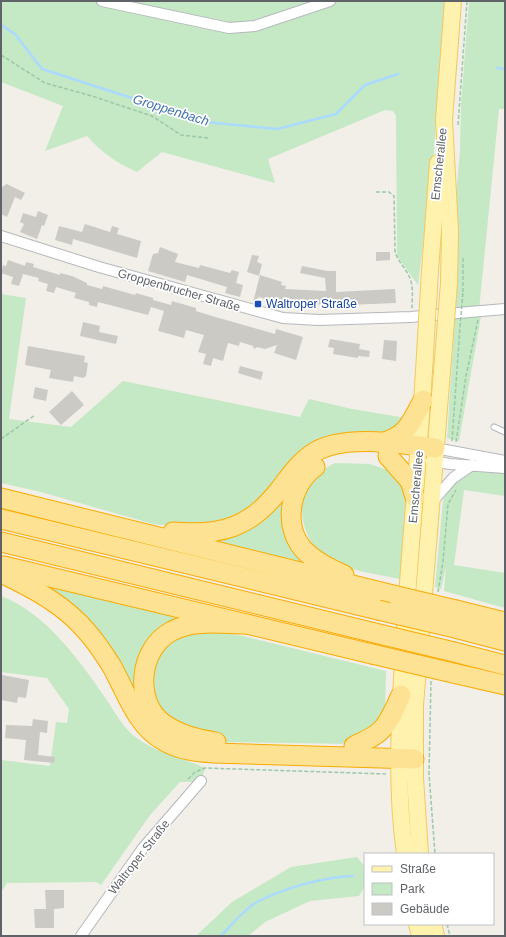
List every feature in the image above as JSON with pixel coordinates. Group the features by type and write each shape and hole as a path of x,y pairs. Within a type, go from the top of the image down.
{"highway":[{"path":"384,597 330,569 306,552 295,533 291,521 291,509 294,495 301,481 311,470 334,457 384,450 409,427 422,400"},
{"path":"122,529 195,534 227,530 237,527 259,512 272,499 292,473 316,452 343,443 384,450 432,451"},
{"path":"384,450 410,481 423,500"},
{"path":"1,498 384,597 456,619 505,641"},
{"path":"1,519 384,597"},
{"path":"1,542 505,665"},
{"path":"1,565 505,685"},
{"path":"1,573 54,602 87,632 111,666 135,711 150,731 163,741 186,750 214,753 407,753"},
{"path":"456,619 505,622"},
{"path":"247,624 200,623 184,626 163,636 149,655 144,670 144,686 152,712 163,724 180,733 197,739 219,742 354,746 407,753"},
{"path":"354,746 374,738 384,730 401,695"}],"main road":[{"name":"Emscherallee","path":"420,853 416,810 407,753 401,695 423,500 453,331 449,283 451,123 446,82 453,1"},
{"name":"Emscherallee","path":"432,451 422,400 439,142 451,123"},
{"name":"Emscherallee","path":"405,853 400,799 415,705 423,500"},
{"path":"417,925 420,936"},
{"path":"433,925 436,936"}],"street":[{"path":"102,1 229,28 255,26 330,1"},
{"name":"Groppenbrucher Straße","path":"1,236 100,267 283,318 319,320 411,317 505,310"},
{"path":"432,451 505,460"},
{"path":"432,451 472,465 505,468"},
{"path":"423,500 472,465"},
{"name":"Waltroper Straße","path":"81,936 143,848 201,781"}],"lane":[{"path":"494,427 505,432"}],"path":[{"path":"451,123 467,1"},
{"path":"1,55 45,83 92,96 152,116 182,135 208,138"},
{"path":"376,192 389,192 394,196 395,251 397,259 409,275 412,283 411,317"},
{"path":"432,451 453,331 462,292 463,254"},
{"path":"456,442 466,376 479,312"},
{"path":"1,439 35,415"},
{"path":"438,586 443,562 448,504 457,488 454,478"},
{"path":"188,779 195,772 205,768 388,774"},
{"path":"429,774 435,853"},
{"path":"447,925 450,936"}],"green space":[{"path":"1,1 445,1 434,152 418,285 397,256 396,116 393,111 385,110 268,159 275,183 162,152 137,172 110,157 98,148 87,136 45,151 63,106 1,82"},
{"path":"469,1 505,1 505,109 499,109 479,310 481,316 459,441 447,438 457,287 455,205 460,152 461,104"},
{"path":"1,294 26,298 9,419 71,427 123,381 300,417 309,399 352,409 406,418 398,430 336,440 242,518 196,529 153,524 41,492 1,483"},
{"path":"335,463 370,464 396,473 408,487 400,579 364,572 331,561 322,555 309,538 302,516 304,494 309,484 317,474"},
{"path":"475,470 505,472 505,496 464,490 454,565 505,573 505,608 444,591 446,566 441,589 435,587 443,500 453,484 463,475"},
{"path":"284,488 285,505 315,574 204,545 230,535"},
{"path":"31,580 194,620 215,631 243,636 386,671 385,711 371,735 353,744 219,742 144,710"},
{"path":"1,596 33,614 61,640 85,669 128,731 146,744 162,752 205,768 201,782 180,782 150,815 101,885 96,882 7,883 1,892 1,760 50,766 56,722 67,723 69,709 47,678 1,672"},
{"path":"357,857 364,866 364,888 359,896 310,901 265,922 248,936 196,936 232,902 291,867"}],"building":[{"path":"7,184 25,193 21,200 15,197 7,217 1,214 1,190 3,186"},
{"path":"38,211 48,215 44,226 42,225 37,239 20,232 24,224 20,222 23,213 36,217"},
{"path":"85,224 110,232 112,226 119,228 117,234 141,241 137,258 73,239 72,245 55,240 59,226 82,232"},
{"path":"160,247 178,254 175,262 199,268 200,265 230,273 232,270 239,272 236,283 243,285 240,297 225,293 227,287 187,275 185,282 148,271 153,254 158,253"},
{"path":"376,252 390,252 390,260 376,261"},
{"path":"252,255 259,256 257,262 262,264 259,276 247,272"},
{"path":"8,260 25,266 26,262 34,264 33,267 60,275 60,273 72,276 87,283 87,285 102,289 103,286 135,295 136,293 171,305 172,301 196,308 196,311 275,334 276,329 303,337 296,360 274,353 277,345 265,349 257,347 254,349 253,346 240,342 239,346 228,343 223,361 213,358 211,366 203,364 206,354 198,352 204,335 186,330 184,338 158,331 164,311 151,307 148,315 98,302 97,307 89,305 89,302 74,298 76,293 56,287 54,293 46,291 48,284 38,281 39,278 23,274 19,286 11,284 13,277 1,273 3,265 6,266"},
{"path":"302,266 336,271 336,292 395,289 396,303 347,305 347,309 330,310 330,305 275,302 273,305 271,301 259,297 253,302 260,275 282,282 281,285 286,286 285,289 326,291 325,278 300,273"},
{"path":"83,322 100,326 99,332 118,336 116,344 80,336"},
{"path":"330,339 360,344 359,349 370,351 369,357 358,356 358,358 333,354 334,348 328,347"},
{"path":"384,340 397,341 396,361 382,359"},
{"path":"28,346 85,356 84,362 88,363 86,376 83,378 74,376 73,382 49,378 51,370 25,365"},
{"path":"240,366 263,372 261,380 238,373"},
{"path":"35,387 48,390 46,401 33,398"},
{"path":"72,391 84,405 61,425 49,412"},
{"path":"2,675 29,680 26,698 18,697 17,703 1,700"},
{"path":"33,719 48,721 47,733 40,732 38,755 55,757 54,763 24,760 26,740 5,738 6,725 32,726"},
{"path":"45,890 64,890 64,908 54,909 54,928 35,928 34,909 46,909"}],"waterway":[{"name":"Groppenbach","path":"1,25 15,34 42,69 206,122 277,129 336,114 365,85 398,74"},
{"name":"Groppenbach","path":"497,68 505,69"},
{"path":"221,936 248,908 257,902 304,884 353,876"}],"place":[{"name":"Waltroper Straße","path":"258,304"}]}
